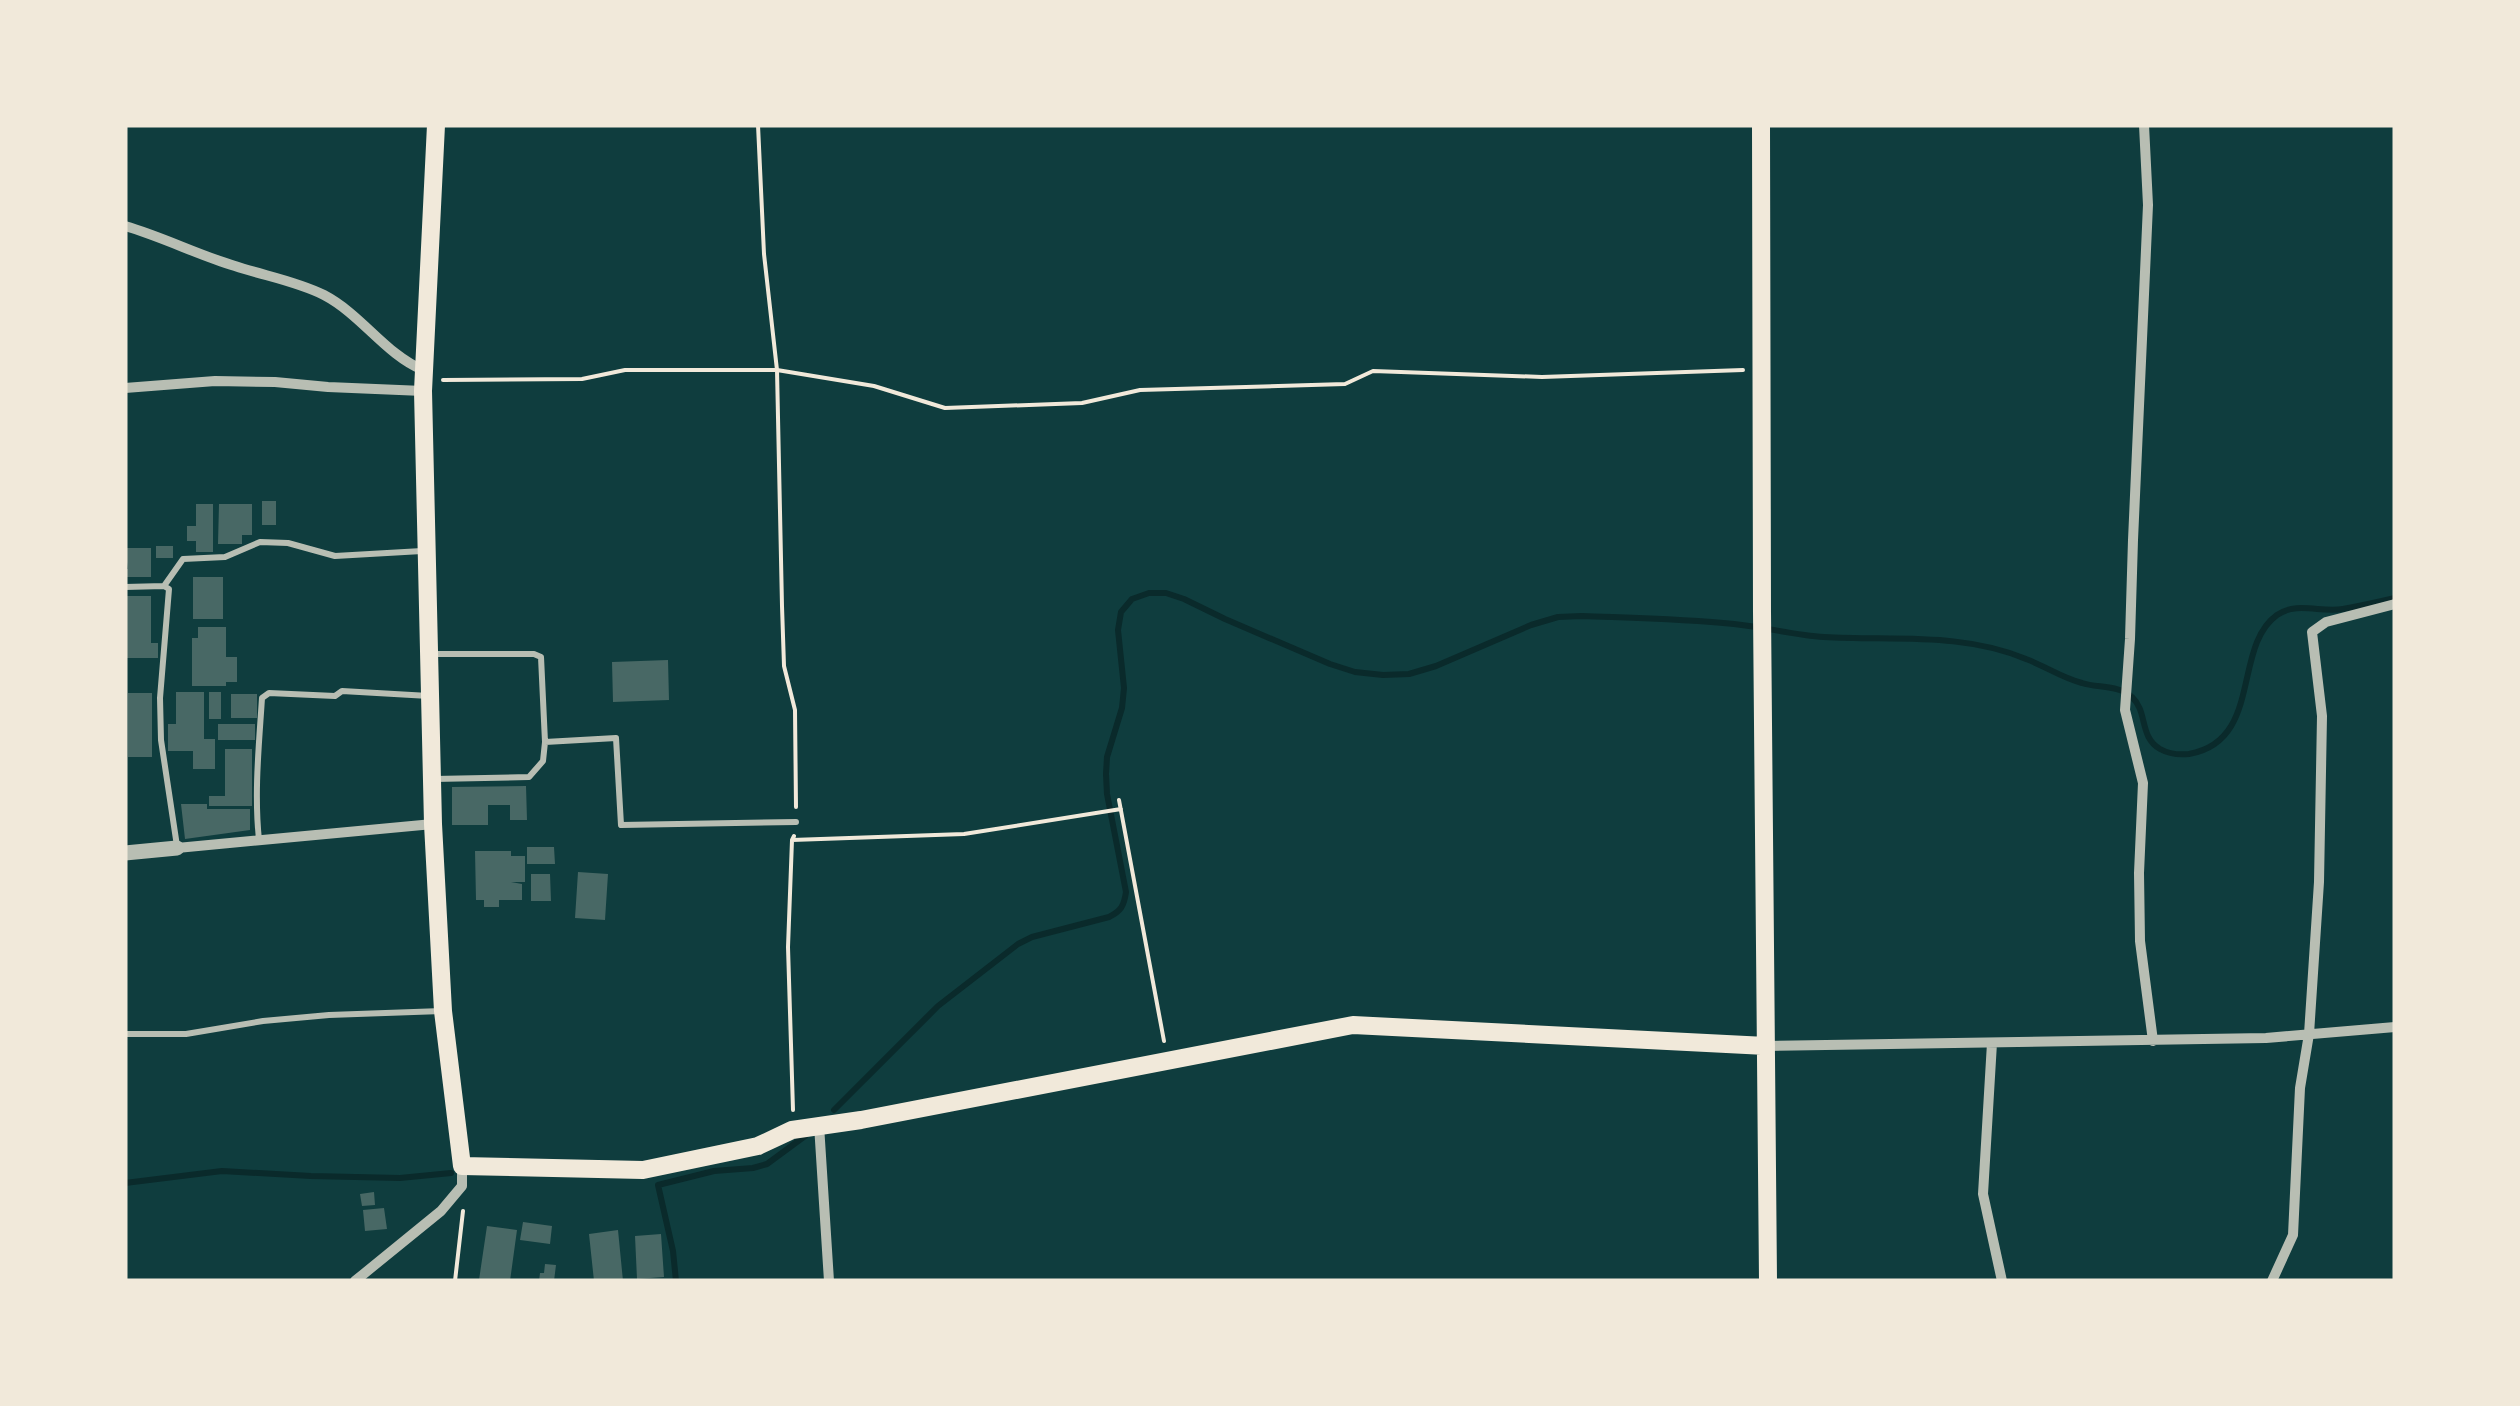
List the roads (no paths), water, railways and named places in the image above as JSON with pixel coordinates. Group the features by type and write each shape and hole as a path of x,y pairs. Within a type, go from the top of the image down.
{"main road":[{"path":"436,125 423,380 433,824 443,1011 462,1166 643,1170 758,1146 792,1130 1353,1024 1766,1046"},
{"path":"1761,125 1768,1281"}],"street":[{"path":"2144,125 2148,206 2125,710 2142,783 2140,941 2153,1041"},
{"path":"125,226 324,295 358,319 423,380"},
{"path":"125,388 215,382 328,387 423,380"},
{"path":"2272,1281 2294,1235 2300,1088 2309,1034 2322,716 2312,632 2326,622 2395,604"},
{"path":"125,852 433,824"},
{"path":"1766,1046 2266,1038 2395,1027"},
{"path":"1992,1042 1984,1194 2002,1281"},
{"path":"819,1125 829,1281"},
{"path":"355,1281 441,1211 462,1186 462,1166"}],"lane":[{"path":"164,586 182,559 225,557 260,542 288,543 335,556 428,551"},
{"path":"125,587 170,589 160,740 177,848"},
{"path":"430,654 541,657 545,742 543,761 529,777 432,779"},
{"path":"260,840 257,771 262,698 269,693 335,696 342,691 430,696"},
{"path":"545,742 616,738 621,825 796,822"},
{"path":"125,1034 186,1034 279,1019 443,1011"}],"waterway":[{"path":"834,1110 938,1006 1018,944 1109,917 1121,908 1126,892 1106,774 1124,688 1118,630 1121,612 1132,599 1149,593 1184,599 1330,664 1383,675 1409,674 1436,666 1558,617 1696,621 1824,637 1952,641 2002,650 2075,681 2127,693 2137,703 2153,744 2182,754 2212,746 2228,731 2255,648 2263,630 2277,615 2293,609 2335,610 2395,598"},
{"path":"676,1281 658,1185 714,1171 767,1164 805,1136"},
{"path":"125,1183 222,1171 400,1178 451,1173"}]}
